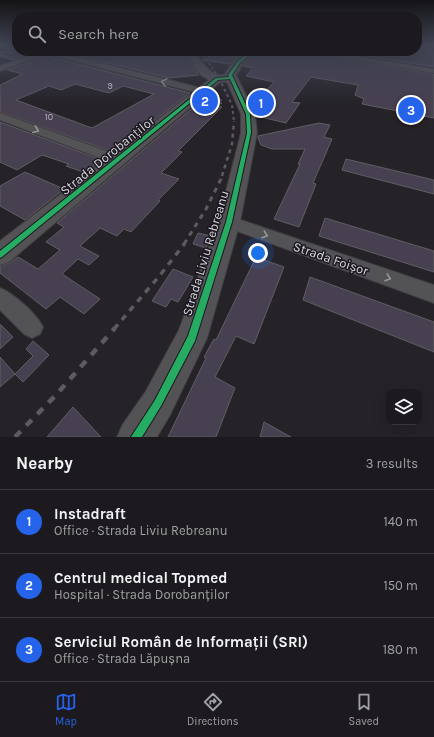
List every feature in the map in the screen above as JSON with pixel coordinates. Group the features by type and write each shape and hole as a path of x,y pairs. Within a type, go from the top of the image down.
{"street":[{"path":"0,69 12,64"},
{"path":"96,64 202,91"},
{"path":"199,64 206,73 224,79 238,64"},
{"path":"394,64 434,71"},
{"name":"Strada Dorobanților","path":"0,255 202,91 224,79"},
{"name":"Strada Liviu Rebreanu","path":"136,437 158,403 192,338 229,222 249,133 248,114 224,79"},
{"path":"0,116 118,160"},
{"name":"Strada Foișor","path":"229,222 434,294"},
{"path":"0,297 32,327"}],"building":[{"path":"23,64 79,64 190,93 113,152 0,112 0,85 23,74 7,70","holes":["75,84 109,93 123,86 154,94 92,128 16,100 49,86 61,90"]},
{"path":"114,64 192,64 199,75 169,78"},
{"path":"245,64 376,64 434,74 434,118 362,104 364,99 355,95 358,85 311,77 292,102 300,103 286,123 257,116 266,106 254,104 274,82 246,76 253,68 243,66"},
{"path":"418,64 434,64 434,67"},
{"path":"210,93 218,95 214,98 222,100 219,102 222,103 218,106 222,107 178,151 182,152 161,173 179,179 158,200 160,201 131,232 124,229 117,236 100,228 80,246 99,256 89,265 78,259 62,274 100,299 84,314 60,297 46,309 0,273 0,266 9,263 18,257 38,269 60,250 46,242 64,227 57,223"},
{"path":"0,122 102,160 86,173 66,166 69,164 42,155 17,170 0,162"},
{"path":"319,123 330,125 324,137 332,139 313,183 316,184 299,227 274,219 300,164 298,164 305,149 272,149 261,145 258,136"},
{"path":"346,159 434,180 434,194 342,170"},
{"path":"25,172 64,189 25,220 0,206 0,186"},
{"path":"325,218 434,251 434,272 319,236"},
{"path":"198,233 211,236 206,248 193,244"},
{"path":"256,257 284,267 254,344 236,336 215,377 235,388 216,437 168,437 206,358 204,357 214,339 216,340"},
{"path":"173,269 193,277 178,302 171,299 166,307 152,301"},
{"path":"310,277 434,322 434,352 303,300"},
{"path":"0,324 13,337 0,349"},
{"path":"33,341 49,355 23,382 15,374 33,356 26,349"},
{"path":"0,357 15,374 0,387"},
{"path":"73,407 101,437 47,437"},
{"path":"264,422 291,437 260,437"}],"railway":[{"path":"210,64 220,79"},
{"path":"219,78 232,105 234,122"},
{"path":"222,176 232,144 234,122"},
{"path":"184,244 206,209 223,175"},
{"path":"114,329 161,274 185,243"},
{"path":"15,437 55,396 115,328"}],"cycle path":[{"path":"136,437 158,403 192,338 229,222 249,133 248,114 230,75 237,64"},
{"path":"0,255 217,79 230,78"}],"place":[{"name":"Centrul medical Topmed","path":"205,101"},
{"name":"Instadraft","path":"261,103"},
{"name":"Serviciul Român de Informații (SRI)","path":"411,110"}]}
